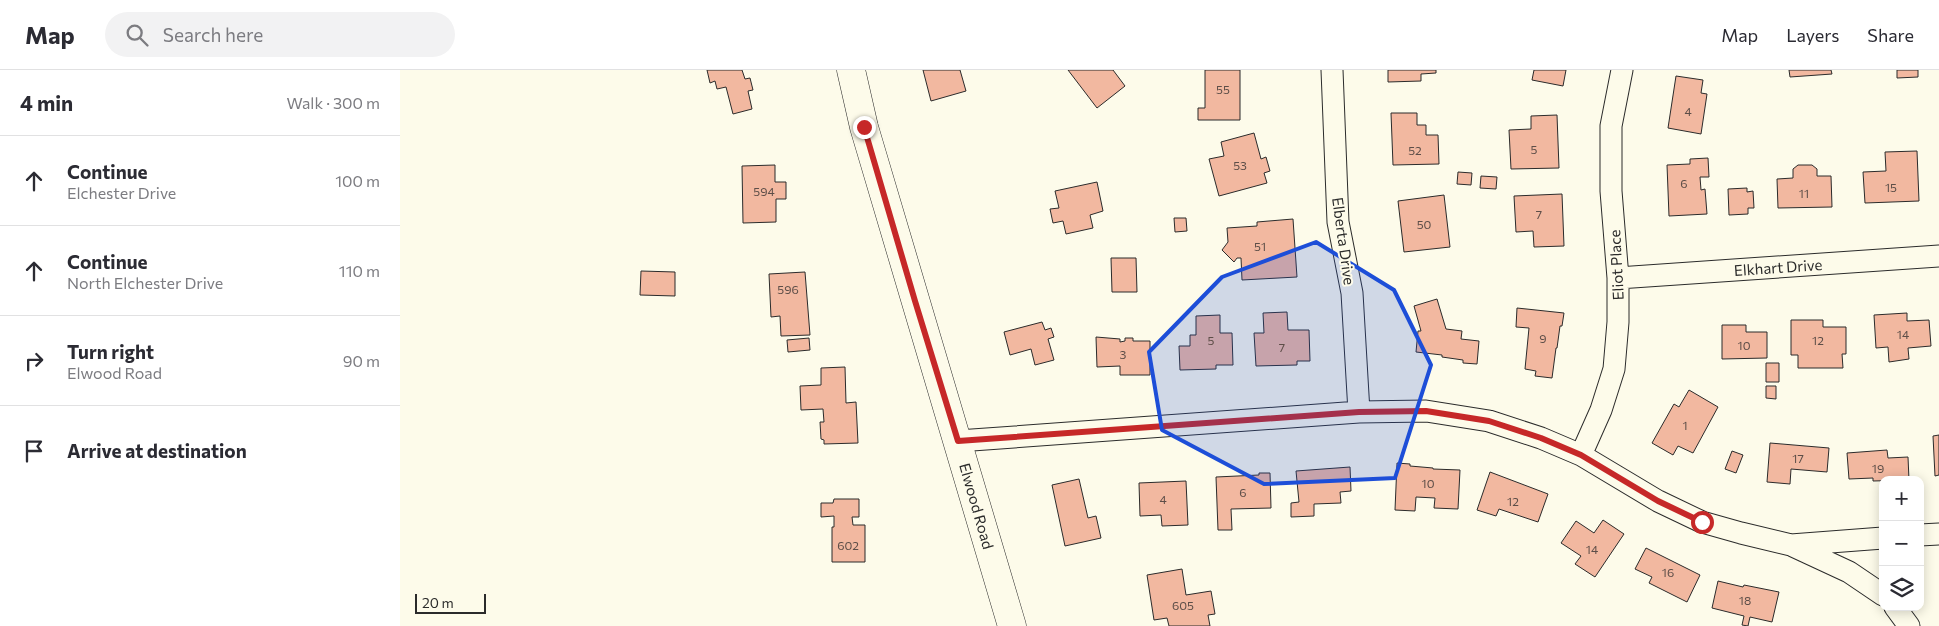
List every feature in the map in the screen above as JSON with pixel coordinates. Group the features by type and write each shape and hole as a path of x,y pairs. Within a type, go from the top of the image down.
{"main road":[{"name":"Elwood Road","path":"850,70 866,135 1012,626"}],"street":[{"name":"Elberta Drive","path":"1332,70 1338,222 1352,293 1359,412"},
{"name":"Eliot Place","path":"1581,455 1601,410 1614,369 1618,322 1618,278 1611,191 1611,126 1622,70"},
{"name":"Elkhart Drive","path":"1618,278 1939,256"},
{"path":"958,441 1359,412 1426,411 1489,421 1541,438 1581,455 1658,501 1702,522 1741,534 1791,545 1849,572 1879,592"},
{"path":"1924,535 1939,534"},
{"path":"1791,545 1879,538"},
{"path":"1898,611 1909,626"}],"highlighted area":[{"path":"1316,242 1394,290 1431,365 1395,478 1264,484 1162,430 1149,352 1222,277"}],"building":[{"path":"707,70 742,70 745,79 750,78 753,90 748,91 752,109 733,114 726,87 717,89 715,81 710,83"},
{"path":"923,70 960,70 966,91 931,101"},
{"path":"1068,70 1113,70 1125,86 1097,108"},
{"path":"1205,70 1240,70 1240,120 1198,120 1198,108 1205,108"},
{"path":"1388,70 1436,70 1436,73 1421,74 1421,81 1388,82"},
{"path":"1534,70 1566,70 1563,86 1532,80"},
{"path":"1789,70 1831,70 1832,74 1790,77"},
{"path":"1897,70 1918,70 1918,77 1897,78"},
{"path":"1676,76 1703,80 1701,93 1707,94 1701,134 1668,128"},
{"path":"1391,113 1417,113 1417,125 1426,125 1426,135 1438,135 1439,164 1393,165"},
{"path":"1557,115 1559,168 1511,169 1509,130 1531,129 1531,116"},
{"path":"1254,133 1261,159 1266,157 1270,171 1264,173 1267,183 1219,196 1209,159 1224,156 1221,142"},
{"path":"1917,151 1919,201 1865,203 1863,172 1886,171 1885,152"},
{"path":"1708,158 1709,177 1700,177 1701,190 1705,189 1707,214 1669,216 1667,165 1690,164 1690,159"},
{"path":"775,165 775,182 786,182 786,199 776,199 776,222 743,223 742,166"},
{"path":"1798,165 1812,165 1817,169 1817,176 1831,176 1832,207 1778,208 1777,179 1793,178 1793,169"},
{"path":"1458,172 1472,173 1471,185 1457,184"},
{"path":"1481,176 1497,177 1496,189 1480,188"},
{"path":"1097,182 1103,211 1090,215 1093,228 1066,234 1063,221 1053,223 1050,209 1059,208 1055,191"},
{"path":"1747,188 1747,192 1753,191 1754,208 1748,208 1748,214 1729,215 1728,189"},
{"path":"1562,194 1564,246 1534,247 1533,231 1516,232 1514,196"},
{"path":"1444,195 1450,247 1404,252 1398,201"},
{"path":"1174,218 1186,218 1187,231 1175,232"},
{"path":"1293,219 1297,277 1242,280 1241,258 1237,258 1234,262 1222,250 1228,242 1227,228 1257,226 1257,222"},
{"path":"1111,258 1136,258 1137,292 1112,292"},
{"path":"641,271 675,272 675,296 640,295"},
{"path":"805,272 810,335 781,336 780,316 771,317 769,274"},
{"path":"1437,299 1446,329 1462,331 1461,339 1479,341 1477,364 1463,363 1463,360 1442,357 1442,355 1416,352 1418,331 1421,331 1414,306"},
{"path":"1517,308 1564,313 1562,326 1560,326 1552,378 1535,376 1536,371 1525,369 1529,328 1516,327"},
{"path":"1287,312 1288,330 1309,330 1310,361 1297,361 1297,365 1256,366 1254,333 1264,333 1263,313"},
{"path":"1907,313 1907,321 1929,320 1931,346 1908,348 1909,359 1889,362 1888,347 1876,348 1874,315"},
{"path":"1220,315 1220,333 1232,333 1233,365 1216,365 1216,369 1180,370 1179,346 1190,346 1190,335 1196,335 1196,316"},
{"path":"1791,320 1823,320 1823,327 1846,327 1846,354 1842,354 1843,368 1798,368 1798,355 1791,355"},
{"path":"1042,322 1045,330 1051,328 1054,337 1048,339 1054,360 1035,365 1031,349 1010,355 1004,332"},
{"path":"1722,325 1746,325 1746,332 1767,332 1767,358 1722,359"},
{"path":"1096,337 1120,339 1120,342 1125,341 1125,338 1133,338 1133,341 1150,341 1150,375 1120,375 1120,366 1097,367"},
{"path":"809,338 810,350 788,352 787,340"},
{"path":"1766,363 1779,363 1779,382 1766,382"},
{"path":"845,367 846,403 856,402 858,443 824,444 824,440 821,439 820,422 824,422 823,409 801,410 800,386 821,385 821,368"},
{"path":"1766,386 1776,386 1776,399 1766,398"},
{"path":"1689,390 1718,407 1693,453 1678,446 1673,455 1652,443 1674,404 1679,407"},
{"path":"1939,435 1939,475 1935,476 1933,436"},
{"path":"1770,443 1829,448 1827,472 1791,469 1790,484 1767,482"},
{"path":"1887,450 1888,458 1908,457 1909,476 1879,476 1879,481 1873,481 1873,478 1849,479 1847,453"},
{"path":"1732,451 1743,455 1736,473 1725,469"},
{"path":"1397,463 1433,469 1460,470 1458,509 1434,508 1435,498 1416,497 1415,511 1395,510"},
{"path":"1350,467 1351,491 1340,492 1341,503 1314,504 1314,516 1291,517 1291,503 1299,502 1296,471"},
{"path":"1490,472 1548,494 1538,522 1499,509 1496,516 1477,510"},
{"path":"1259,473 1270,473 1271,508 1231,509 1232,530 1218,530 1216,477 1259,475"},
{"path":"1079,479 1088,518 1096,516 1101,538 1065,546 1052,485"},
{"path":"1186,481 1188,525 1162,526 1161,515 1140,516 1139,483"},
{"path":"834,499 859,499 859,517 852,517 853,525 865,525 865,562 832,562 832,527 834,527 834,516 821,517 821,503 833,503"},
{"path":"1603,520 1624,534 1595,577 1575,564 1581,556 1561,543 1576,521 1594,533"},
{"path":"1646,548 1700,575 1687,602 1649,583 1652,577 1635,569"},
{"path":"1182,569 1186,595 1211,591 1215,614 1208,615 1210,626 1169,626 1167,618 1154,620 1147,575"},
{"path":"1718,581 1779,592 1772,622 1750,617 1748,626 1742,625 1744,616 1712,608"}],"route":[{"path":"864,127 958,441 1359,412 1426,411 1489,421 1541,438 1581,455 1658,501 1702,522"}]}
